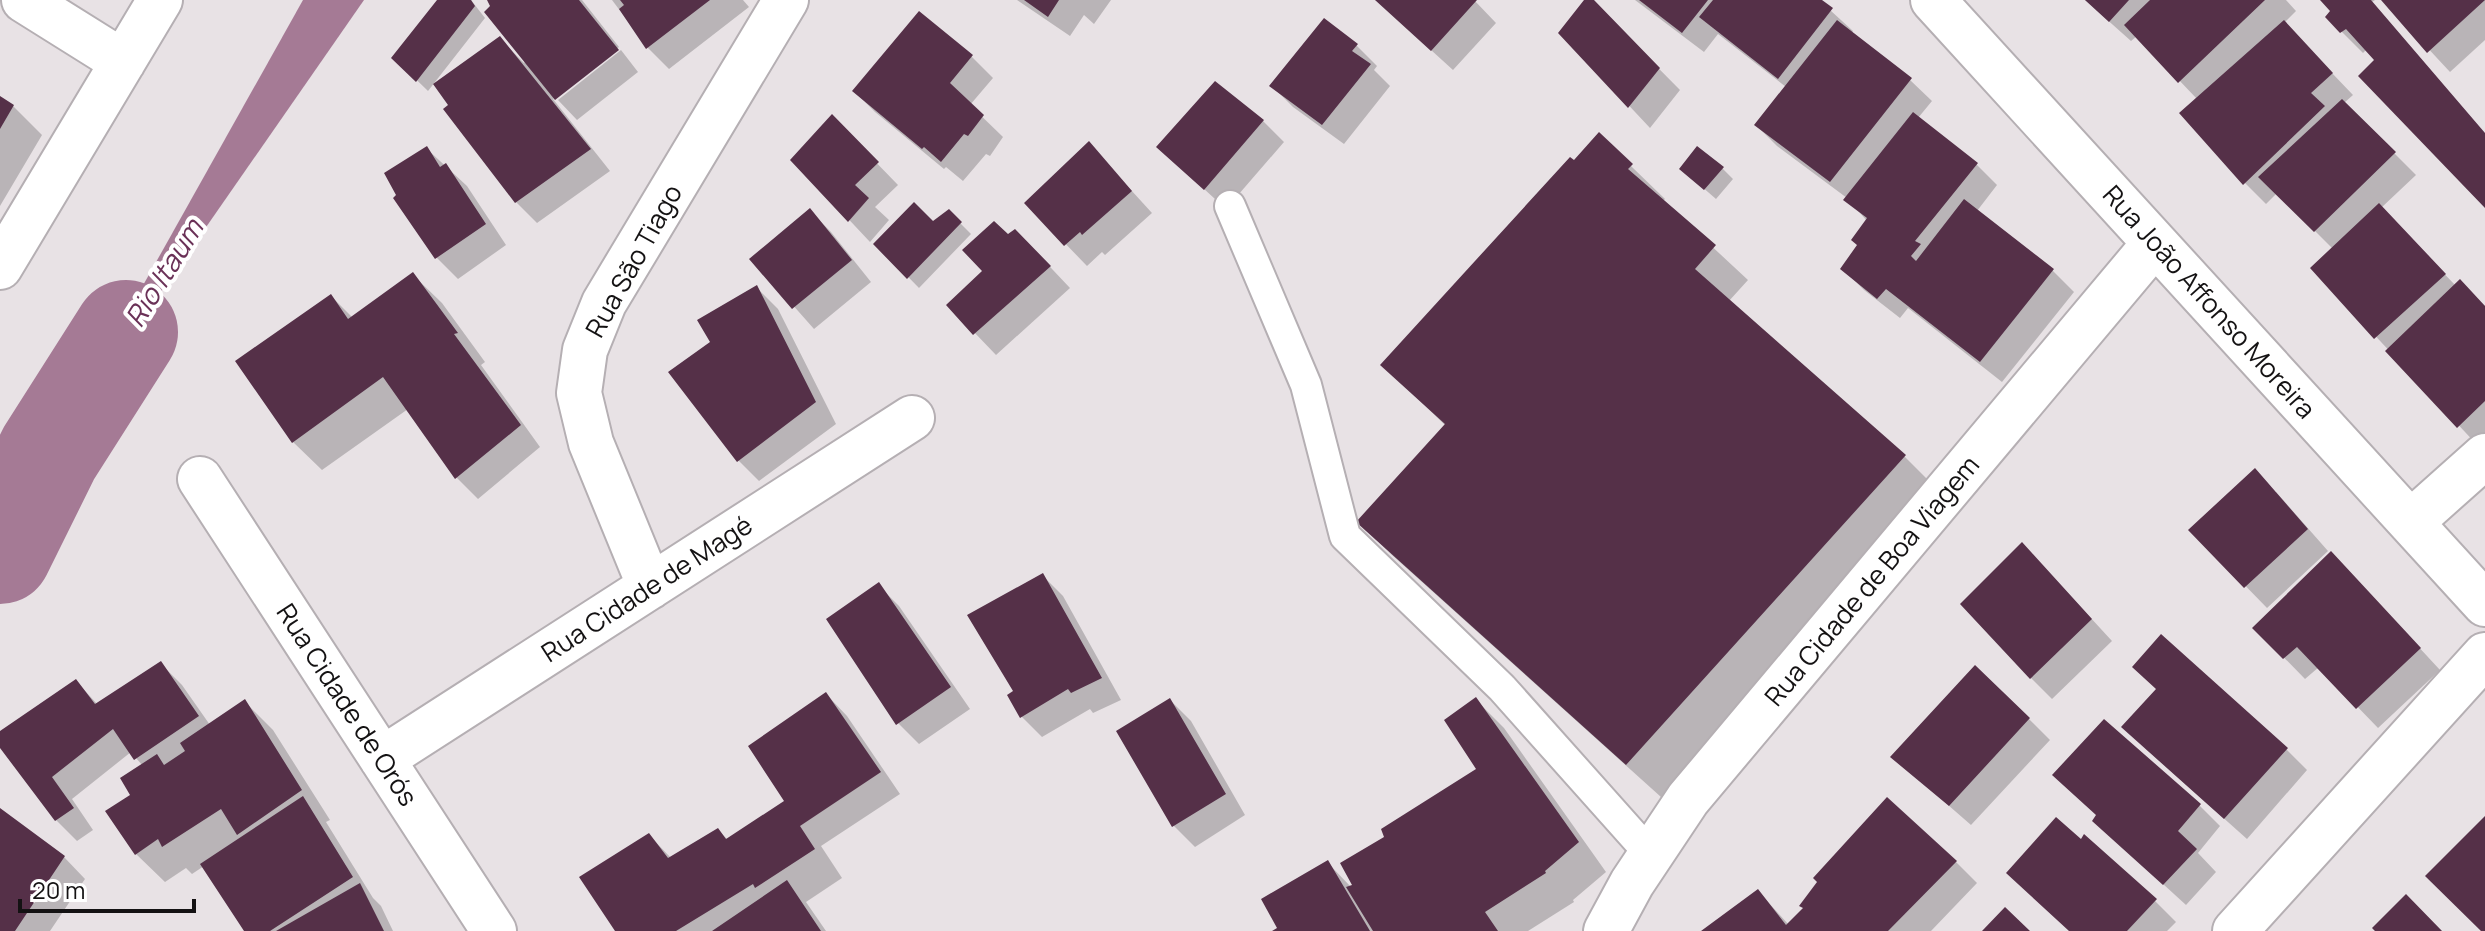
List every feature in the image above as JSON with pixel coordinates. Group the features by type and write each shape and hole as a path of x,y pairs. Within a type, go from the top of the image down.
{"street":[{"path":"24,0 123,62"},
{"path":"0,267 160,0"},
{"name":"Rua São Tiago","path":"650,587 591,443 579,393 585,350 604,303 786,0"},
{"name":"Rua João Affonso Moreira","path":"1933,0 2485,604"},
{"name":"Rua Cidade de Boa Viagem","path":"1606,931 1688,799 2155,243"},
{"name":"Rua Cidade de Magé","path":"382,759 912,418"},
{"path":"2411,522 2485,456"},
{"name":"Rua Cidade de Orós","path":"200,479 494,931"},
{"path":"2235,931 2485,655"}],"lane":[{"path":"1230,206 1306,385 1345,536 1502,688 1651,855"}],"water":[{"path":"303,0 364,0 49,453"}],"building":[{"path":"437,0 471,0 475,6 416,82 391,58"},
{"path":"487,0 579,0 619,50 555,100 484,12 490,6"},
{"path":"620,0 710,0 646,49 619,9 624,5"},
{"path":"1024,0 1059,0 1048,17"},
{"path":"1375,0 1477,0 1431,51"},
{"path":"1584,0 1594,0 1660,68 1628,108 1558,33"},
{"path":"1639,0 1708,0 1682,33"},
{"path":"1713,0 1822,0 1833,8 1778,79 1699,17"},
{"path":"2085,0 2129,0 2109,22"},
{"path":"2150,0 2265,0 2178,83 2124,25"},
{"path":"2320,0 2371,0 2485,133 2485,208 2358,76 2374,60 2346,29 2340,33 2325,17 2330,11"},
{"path":"2381,0 2485,0 2427,53"},
{"path":"919,11 973,55 950,83 984,115 941,162 852,91"},
{"path":"1324,18 1358,44 1352,51 1371,64 1322,125 1269,86"},
{"path":"1837,20 1912,78 1830,182 1754,125"},
{"path":"2284,20 2333,73 2311,93 2325,106 2243,185 2179,113"},
{"path":"500,36 591,149 515,203 443,109 448,105 433,84"},
{"path":"1215,81 1264,120 1204,190 1156,147"},
{"path":"0,96 14,105 0,129"},
{"path":"2342,99 2396,152 2314,232 2258,177"},
{"path":"1913,112 1978,163 1915,241 1921,244 1911,256 1916,261 1964,199 2054,269 1980,362 1886,289 1877,299 1840,269 1857,245 1851,240 1867,218 1843,200"},
{"path":"832,114 879,162 855,185 869,198 848,222 790,160"},
{"path":"1599,132 1633,164 1628,169 1716,245 1695,269 1906,455 1626,765 1356,522 1445,424 1380,365 1570,157 1574,160"},
{"path":"1089,141 1132,191 1082,235 1080,232 1064,246 1024,203"},
{"path":"427,146 440,167 446,163 486,224 435,259 393,198 396,195 384,173"},
{"path":"1697,146 1724,167 1704,190 1679,169"},
{"path":"914,202 933,221 949,209 962,222 907,279 873,244"},
{"path":"2379,203 2446,274 2374,339 2310,268"},
{"path":"810,208 852,260 792,309 749,259"},
{"path":"994,221 1008,234 1015,229 1051,266 973,335 946,305 982,271 962,250"},
{"path":"413,272 521,425 455,479 383,377 292,443 235,361 331,294 348,319"},
{"path":"2460,279 2485,306 2485,401 2457,428 2385,351"},
{"path":"757,285 816,402 737,462 668,372 710,342 697,320"},
{"path":"2255,468 2308,529 2244,588 2188,530"},
{"path":"2022,542 2092,619 2030,679 1960,604"},
{"path":"2331,551 2421,648 2356,709 2297,647 2283,659 2252,628"},
{"path":"1043,573 1102,678 1071,693 1068,689 1020,718 1007,695 1013,691 967,615"},
{"path":"879,582 951,687 896,725 826,619"},
{"path":"2161,634 2288,748 2224,819 2121,727 2156,689 2132,667"},
{"path":"161,661 199,716 134,760 113,729 52,777 74,808 55,821 0,748 0,731 76,679 95,704"},
{"path":"1975,665 2030,718 1949,806 1890,757"},
{"path":"826,692 881,772 800,826 815,849 755,888 753,884 676,931 615,931 579,877 649,833 668,858 718,828 726,839 784,801 748,746"},
{"path":"1476,697 1579,842 1546,873 1485,912 1498,931 1373,931 1346,887 1352,885 1340,863 1384,837 1381,829 1476,769 1444,720"},
{"path":"1170,698 1226,794 1172,827 1116,731"},
{"path":"245,699 302,790 237,835 221,809 162,847 158,839 135,855 105,811 130,795 120,778 157,754 164,765 185,751 180,743"},
{"path":"2104,719 2201,804 2178,831 2197,849 2163,885 2092,821 2096,815 2052,775"},
{"path":"303,796 353,877 270,931 244,931 200,864"},
{"path":"1887,797 1957,861 1888,931 1701,931 1758,889 1786,925 1803,908 1799,906 1817,882 1813,878"},
{"path":"0,808 65,856 15,931 0,931"},
{"path":"2485,816 2485,931 2481,931 2425,876"},
{"path":"2056,817 2081,839 2084,834 2157,899 2127,931 2069,931 2006,873"},
{"path":"1328,860 1370,931 1272,931 1277,928 1261,899"},
{"path":"787,880 821,931 712,931"},
{"path":"360,883 384,931 276,931"},
{"path":"2406,894 2442,931 2375,931 2372,928"},
{"path":"2005,907 2030,931 1982,931"}],"waterway":[{"name":"Rio Itaum","path":"0,552 49,453 126,332"}]}
